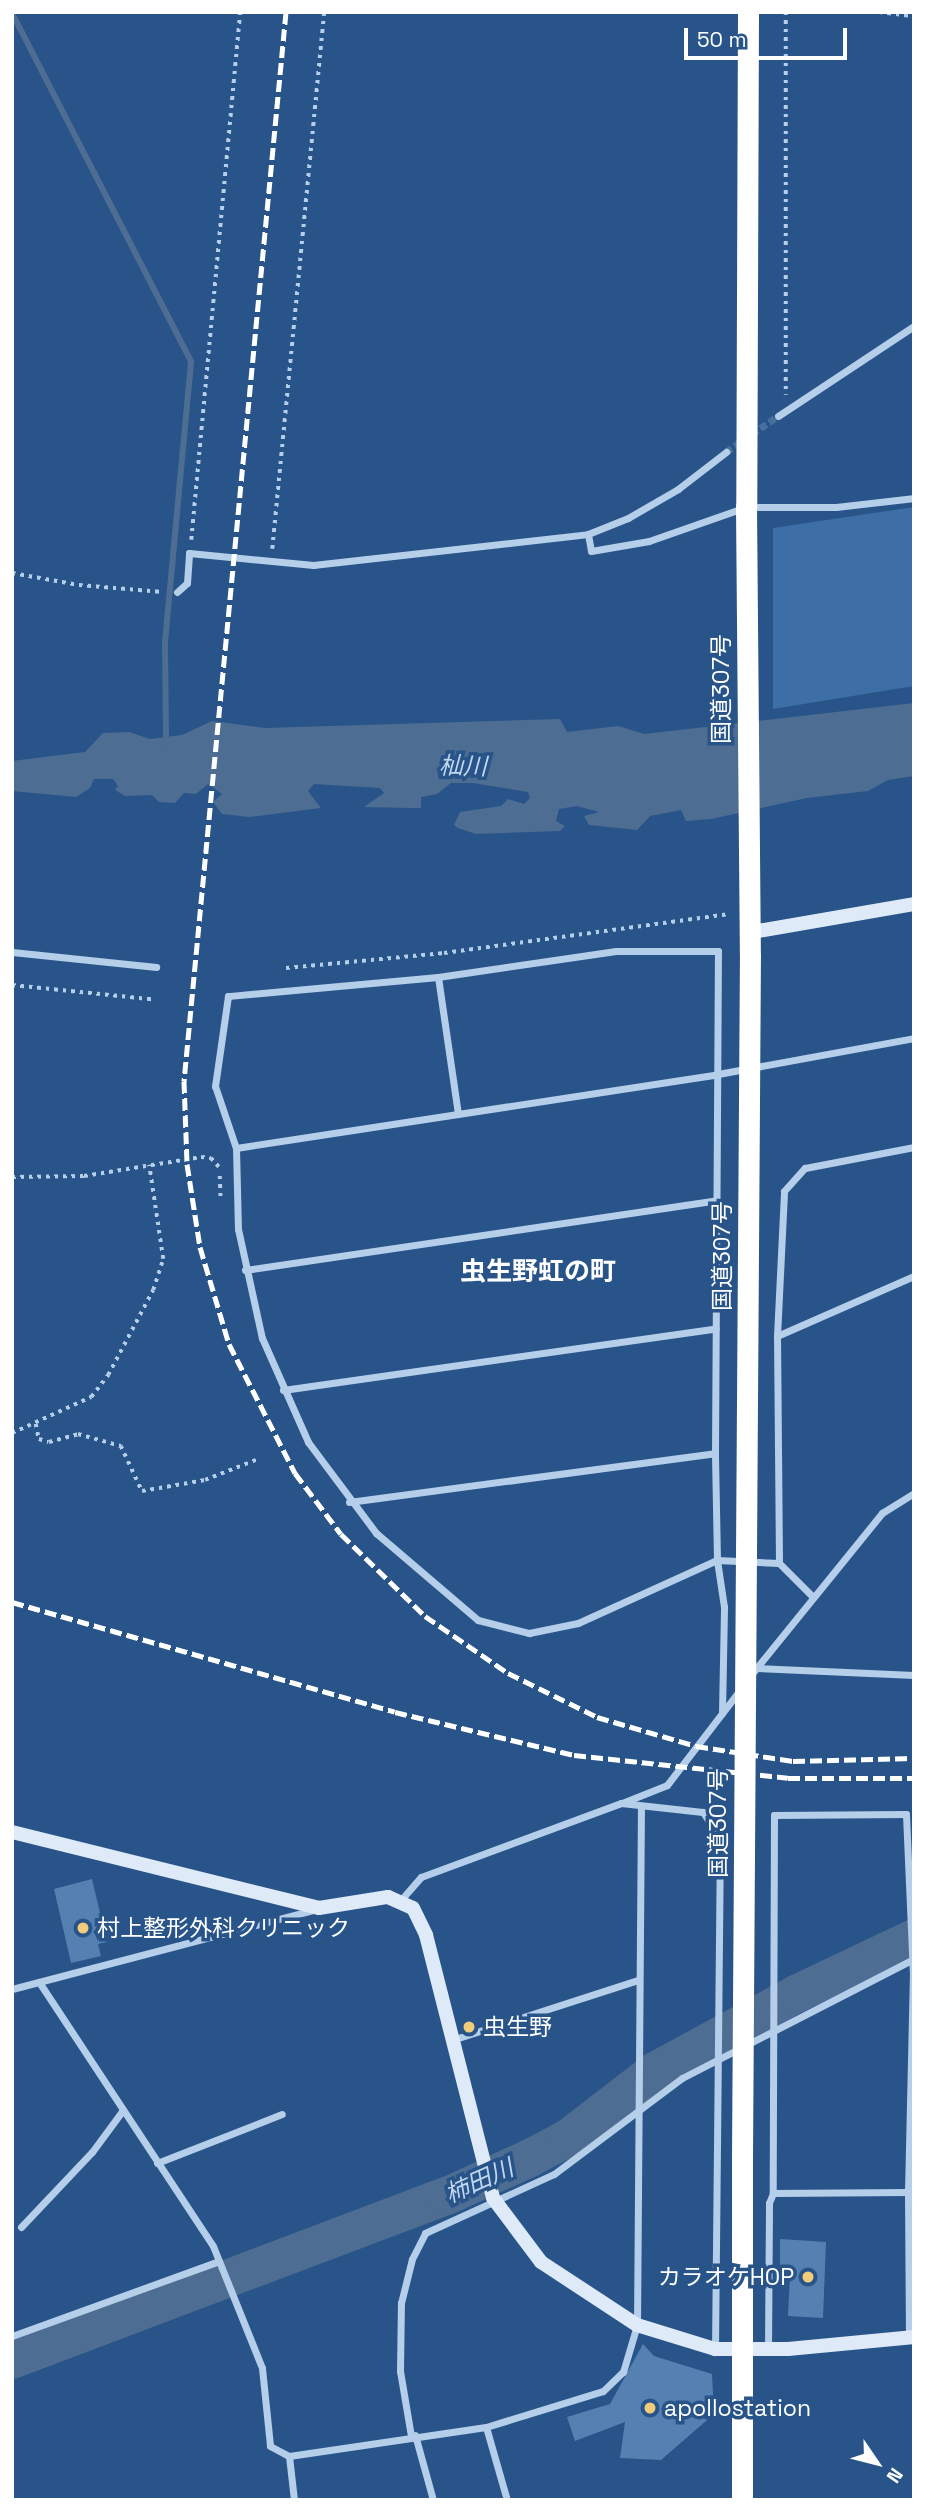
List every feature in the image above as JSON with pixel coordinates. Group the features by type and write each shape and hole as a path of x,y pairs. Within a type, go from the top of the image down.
{"highway":[{"name":"国道307号","path":"742,2500 751,913 746,507 748,12"}],"street":[{"path":"778,416 914,326"},
{"path":"177,592 187,583 189,553 271,562 368,561 588,534 638,512 726,452"},
{"path":"588,534 591,551 649,541 746,507 836,507 914,498"},
{"path":"751,913 914,904"},
{"path":"12,951 156,967"},
{"path":"722,1713 724,1607 717,1560 715,1452 718,951 616,951 438,977 228,996 215,1086 236,1148 245,1270 262,1338 308,1442 349,1502 406,1562 478,1620 511,1631 552,1631 578,1623 717,1560 779,1563 812,1596"},
{"path":"438,977 458,1114"},
{"path":"236,1148 718,1074 914,1038"},
{"path":"779,1563 777,1336 784,1191 795,1174 806,1168 914,1147"},
{"path":"245,1270 717,1200"},
{"path":"777,1336 914,1276"},
{"path":"283,1390 716,1328"},
{"path":"349,1502 715,1452"},
{"path":"400,1900 421,1877 667,1785 812,1596 881,1513 914,1493"},
{"path":"756,1668 914,1675"},
{"path":"621,1803 702,1812 720,1838 715,2349"},
{"path":"38,1982 219,2261 262,2368 270,2446 289,2456 486,2427 603,2391 622,2372 637,2325 641,1807"},
{"path":"12,1989 319,1908 373,1898 400,1900 419,1914 426,1935 492,2196 520,2240 541,2262 637,2325 715,2349 768,2349 911,2338 913,1975 906,1814 774,1815 773,2193 769,2203 768,2349"},
{"path":"12,1832 319,1908"},
{"path":"433,2500 413,2436 400,2340 401,2304 412,2259 425,2233 492,2196 554,2174 718,2053 912,1959"},
{"path":"451,2040 638,1980"},
{"path":"21,2227 92,2152 122,2110"},
{"path":"157,2163 282,2114"},
{"path":"773,2193 911,2192"},
{"path":"12,2336 219,2261"},
{"path":"486,2427 507,2500"},
{"path":"289,2456 294,2500"}],"path":[{"path":"189,553 240,12"},
{"path":"271,562 324,12"},
{"path":"786,12 786,410"},
{"path":"879,12 914,16"},
{"path":"12,573 157,593"},
{"path":"286,968 444,953 751,913"},
{"path":"12,985 151,999"},
{"path":"12,1177 56,1178 211,1158 220,1165 222,1206"},
{"path":"12,1433 91,1396 108,1375 153,1290 163,1259 149,1165"},
{"path":"36,1424 38,1439 49,1442 78,1434 99,1437 121,1446 142,1491 205,1479 258,1459"}],"shaded area":[{"path":"914,507 914,686 773,709 773,528"}],"water":[{"name":"杣川","path":"914,703 914,776 888,780 868,791 807,798 711,819 686,821 681,810 650,816 637,830 589,825 584,816 599,812 577,806 559,809 556,821 565,826 560,831 476,834 454,825 460,812 501,806 508,799 524,804 530,798 528,792 473,783 451,783 437,794 421,797 421,808 364,807 384,793 380,788 314,784 308,791 321,808 249,817 222,814 213,802 222,794 208,784 196,794 184,793 175,803 159,802 152,795 125,796 115,790 118,786 113,779 94,779 90,788 76,797 12,791 12,761 85,752 103,733 129,732 150,739 182,735 212,721 265,728 560,719 567,732 618,726 644,734"}],"building":[{"name":"村上整形外科クリニック","path":"92,1879 107,1942 98,1944 101,1956 71,1963 54,1889"},
{"name":"カラオケHOP","path":"780,2239 826,2242 823,2318 788,2316 790,2275 780,2274"},
{"path":"643,2344 654,2356 712,2374 714,2414 661,2460 620,2458 625,2422 575,2441 567,2417 610,2404"}],"waterway":[{"path":"12,13 191,362 165,640 166,744"},
{"name":"柿田川","path":"12,2360 447,2196 530,2158 568,2138 655,2071 796,1994 914,1938"}],"tunnel":[{"path":"726,452 778,416"}],"railway":[{"path":"286,12 184,1081 187,1164 200,1247 229,1344 295,1473 341,1534 425,1616 508,1673 597,1717 696,1746 793,1761 914,1758"},
{"path":"12,1602 395,1712 574,1755 788,1778 914,1778"}],"place":[{"name":"村上整形外科クリニック","path":"83,1928"},
{"name":"虫生野","path":"469,2027"},
{"name":"カラオケHOP","path":"808,2277"},
{"name":"apollostation","path":"650,2408"}],"district":[{"name":"虫生野虹の町","path":"538,1272"}]}
